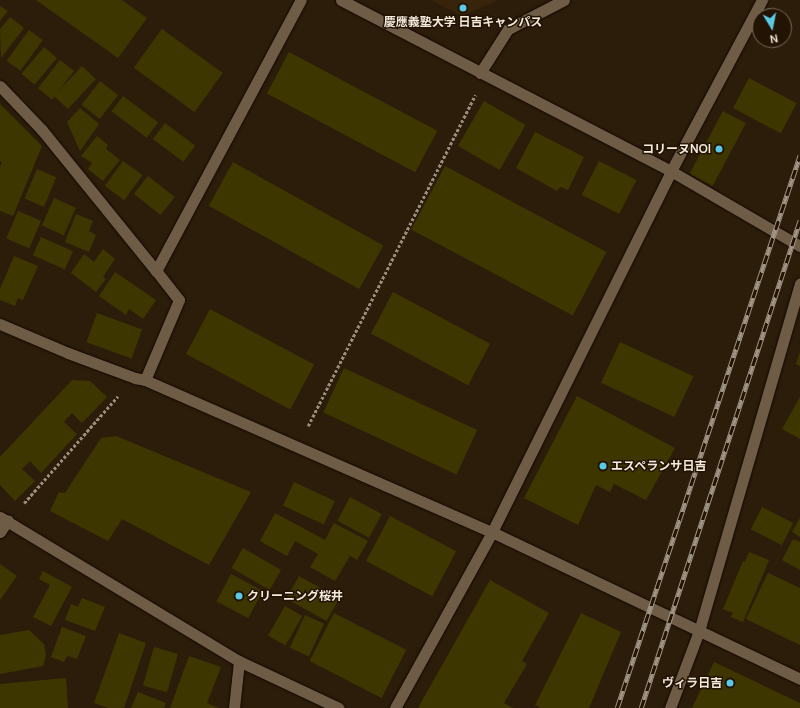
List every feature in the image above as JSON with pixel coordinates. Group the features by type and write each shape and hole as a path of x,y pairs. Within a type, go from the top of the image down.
{"street":[{"path":"156,271 301,0"},
{"path":"341,0 671,171 800,246"},
{"path":"483,74 508,29 564,0"},
{"path":"395,708 492,532 671,171 762,0"},
{"path":"0,86 42,130 179,300 140,379"},
{"path":"670,708 698,630 800,283"},
{"path":"0,324 68,354 140,379 298,446 492,532 800,679"},
{"path":"0,532 4,519 239,661 339,708"},
{"path":"234,708 239,661"}],"path":[{"path":"298,446 483,74"},
{"path":"4,519 140,379"}],"shaded area":[{"name":"慶應義塾大学 日吉キャンパス","path":"431,0 499,0 462,16"}],"building":[{"path":"36,0 122,0 147,18 118,58"},
{"path":"0,6 8,11 0,21"},
{"path":"10,17 24,28 1,58 0,29"},
{"path":"162,29 223,73 194,112 134,68"},
{"path":"29,30 43,40 20,71 7,61"},
{"path":"44,47 57,58 35,85 22,74"},
{"path":"289,52 437,131 415,172 267,93"},
{"path":"60,60 74,71 52,99 38,88"},
{"path":"82,66 96,79 68,109 54,96"},
{"path":"749,78 797,103 781,133 733,108"},
{"path":"100,81 118,95 100,119 82,105"},
{"path":"123,96 158,122 147,138 112,111"},
{"path":"484,101 526,125 500,170 458,146"},
{"path":"0,104 42,146 13,216 0,211 0,166 2,162 0,161"},
{"path":"80,108 99,124 80,151 67,122"},
{"name":"コリーヌNOI","path":"723,111 746,123 713,186 690,174"},
{"path":"165,123 195,146 183,162 153,139"},
{"path":"535,132 584,157 568,190 560,187 557,191 516,168"},
{"path":"97,136 108,145 106,149 120,160 103,181 88,169 92,163 81,156"},
{"path":"123,161 142,175 124,200 105,186"},
{"path":"599,161 636,180 619,214 582,195"},
{"path":"233,162 383,245 359,289 209,206"},
{"path":"445,166 607,252 573,315 411,230"},
{"path":"37,169 56,177 44,207 24,198"},
{"path":"148,176 175,197 161,215 134,194"},
{"path":"54,198 76,208 64,235 42,225"},
{"path":"18,211 41,221 29,248 6,239"},
{"path":"76,214 93,221 89,231 96,235 89,252 65,242"},
{"path":"41,237 73,251 65,270 33,255"},
{"path":"103,249 115,259 103,277 106,279 96,292 71,273 84,254 94,262"},
{"path":"14,256 38,266 23,300 18,298 15,306 0,300 0,289"},
{"path":"115,272 156,300 143,319 129,309 126,315 99,296"},
{"path":"393,292 490,344 468,385 371,333"},
{"path":"210,309 314,364 290,409 186,354"},
{"path":"97,313 142,329 132,359 86,342"},
{"path":"620,342 693,376 674,417 601,383"},
{"path":"800,352 800,366 796,364"},
{"path":"344,368 477,430 457,475 323,412"},
{"path":"72,380 90,381 107,397 82,423 72,413 64,422 77,434 41,473 30,461 22,469 35,481 15,501 0,485 0,457"},
{"name":"エスペランサ日吉","path":"577,396 675,448 646,500 614,484 610,492 596,485 578,525 524,498"},
{"path":"800,397 800,439 782,429"},
{"path":"116,436 251,492 209,565 122,519 108,541 50,511 59,492 65,493 101,438"},
{"path":"294,482 335,501 324,525 283,506"},
{"path":"350,497 382,514 369,538 337,521"},
{"path":"762,507 793,523 782,545 751,529"},
{"path":"275,513 325,540 334,523 368,541 357,560 350,556 335,581 310,567 318,554 295,541 287,556 260,541"},
{"path":"390,516 456,551 432,596 366,561"},
{"path":"800,518 800,537 792,532"},
{"path":"793,539 800,542 800,570 782,560"},
{"path":"243,548 281,570 270,590 232,568"},
{"path":"749,552 769,560 743,622 731,617 733,613 723,609 743,561 745,562"},
{"path":"0,564 17,576 0,600"},
{"path":"43,571 72,587 51,626 33,617 50,585 39,579"},
{"path":"768,573 800,588 800,645 746,619"},
{"name":"クリーニング桜井","path":"231,574 263,591 248,618 216,601"},
{"path":"299,576 339,598 327,621 286,599"},
{"path":"490,580 549,613 522,661 527,664 504,703 513,708 418,708"},
{"path":"82,598 105,607 95,631 65,620 71,604 78,607"},
{"path":"285,606 302,616 285,645 268,635"},
{"path":"334,613 406,650 382,698 309,661"},
{"path":"581,613 621,632 589,708 541,708 535,705"},
{"path":"305,615 324,624 309,657 290,648"},
{"path":"62,627 86,636 77,659 67,656 64,662 51,657"},
{"path":"29,630 44,644 46,656 43,666 0,674 0,635"},
{"path":"119,633 146,643 124,708 108,708 94,703"},
{"path":"154,647 178,654 167,692 143,685"},
{"path":"189,656 221,667 207,703 219,708 170,708"},
{"name":"ヴィラ日吉","path":"714,662 800,703 800,708 692,708"},
{"path":"66,678 68,708 0,708 0,684"},
{"path":"138,692 166,703 164,708 131,708"}],"railway":[{"path":"617,708 800,155"},
{"path":"641,708 800,220"}],"place":[{"name":"慶應義塾大学 日吉キャンパス","path":"463,8"},
{"name":"コリーヌNOI","path":"719,149"},
{"name":"エスペランサ日吉","path":"603,466"},
{"name":"クリーニング桜井","path":"239,596"},
{"name":"ヴィラ日吉","path":"730,683"}]}
